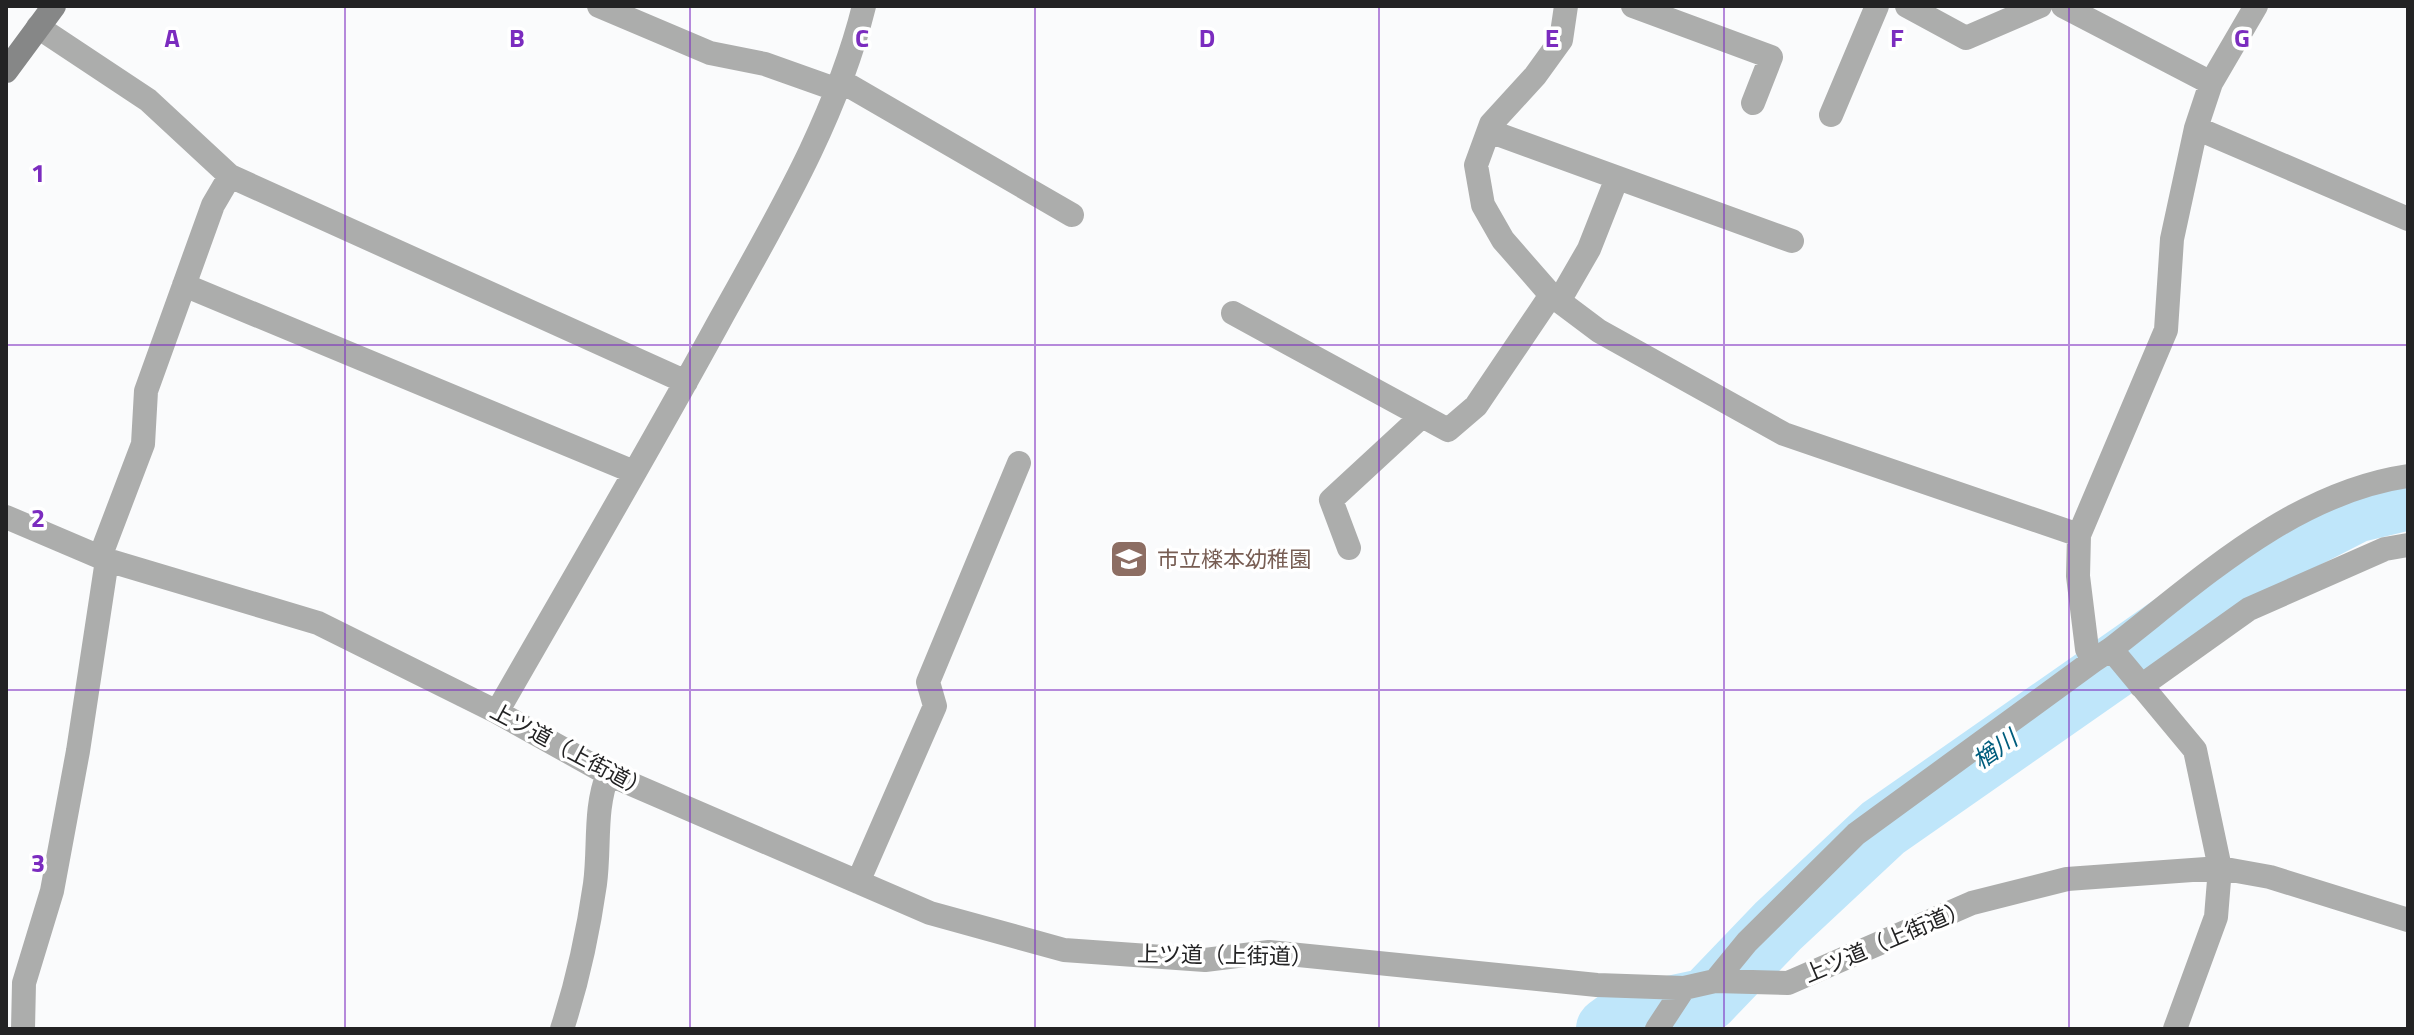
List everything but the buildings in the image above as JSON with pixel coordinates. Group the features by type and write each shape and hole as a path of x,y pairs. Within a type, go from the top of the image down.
{"main road":[{"path":"6,71 54,6"}],"street":[{"path":"599,6 710,53 765,64 840,85 1072,215"},
{"path":"497,712 686,382 820,135 840,85 864,6"},
{"path":"1566,6 1561,40 1489,131 1476,165 1483,205 1503,240 1555,298 1599,331 1784,434 2079,535"},
{"path":"1633,6 1771,57 1753,103"},
{"path":"1831,115 1877,6"},
{"path":"1907,6 1966,38 2040,6"},
{"path":"2063,6 2211,83"},
{"path":"2175,1029 2216,917 2220,868 2195,750 2138,682 2108,656 2087,649 2078,576 2079,535 2166,330 2172,239 2196,128 2211,83 2256,6"},
{"path":"38,27 148,100 230,176 686,382"},
{"path":"2196,128 2408,219"},
{"path":"1489,131 1792,241"},
{"path":"23,1029 24,983 52,891 78,751 103,559 143,444 146,391 213,205 230,176"},
{"path":"1233,313 1448,430 1476,406 1589,249 1617,178"},
{"path":"184,285 634,472"},
{"path":"1349,548 1331,500 1422,416"},
{"path":"858,882 935,706 928,682 1019,463"},
{"path":"1715,981 1747,942 1856,834 2108,656 2232,555 2319,501 2384,480 2408,476"},
{"name":"上ツ道（上街道）","path":"6,517 103,559 318,623 497,712 608,774 930,913 1064,950 1205,960 1269,952 1597,985 1684,988 1715,981 1788,983 1972,903 2067,879 2220,868 2270,877 2408,920"},
{"path":"2138,682 2249,609 2385,549 2408,545"},
{"path":"562,1029 573,995 595,884 600,793 608,774"},
{"path":"1657,1029 1684,988"}],"waterway":[{"name":"楢川","path":"1608,1029 1623,1018 1707,1000 1778,926 1883,828 2287,546 2355,511 2408,498"}],"place":[{"name":"市立檪本幼稚園","path":"1129,559"}]}
